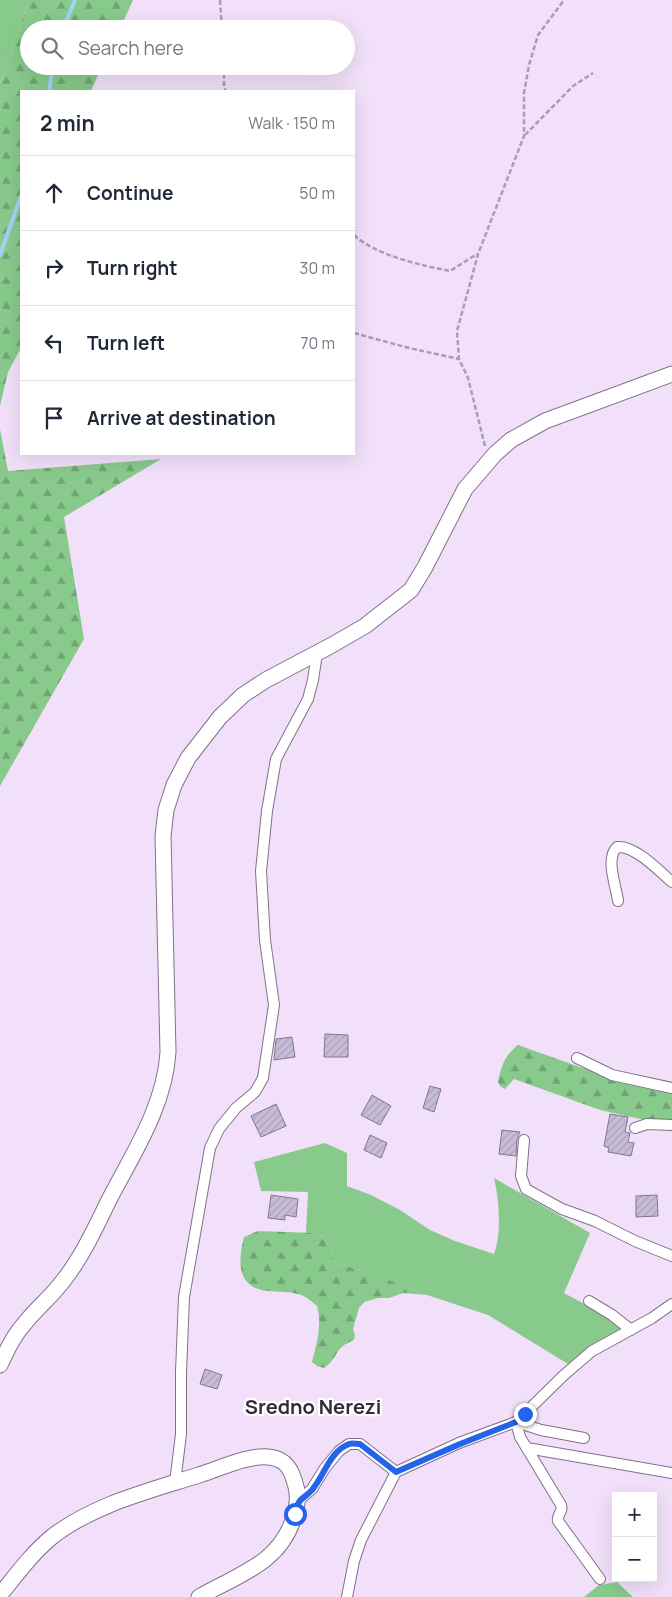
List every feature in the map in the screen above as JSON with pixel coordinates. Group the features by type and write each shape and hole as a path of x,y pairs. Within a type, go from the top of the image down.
{"street":[{"path":"0,1365 10,1343 24,1323 63,1281 78,1258 150,1121 162,1090 167,1070 168,1052 162,836 166,810 174,785 188,758 220,717 243,695 266,680 365,626 411,590 465,490 488,460 511,440 545,422 672,374"},
{"path":"175,1483 180,1434 184,1297 210,1148 219,1129 236,1108 255,1092 263,1078 274,1006 265,940 261,871 267,811 276,759 308,699 317,653"},
{"path":"618,901 612,861 617,847 622,846 634,851 672,882"},
{"path":"577,1058 612,1075 672,1088"},
{"path":"635,1128 647,1124 672,1125"},
{"path":"524,1140 521,1170 522,1181 526,1189 562,1209 594,1221 672,1256"},
{"path":"589,1301 612,1315 631,1330"},
{"path":"347,1597 354,1561 361,1540 396,1472 516,1422 576,1363 600,1345 631,1330 672,1304"},
{"path":"516,1422 541,1430 584,1438"},
{"path":"516,1422 520,1437 561,1505 562,1510 557,1520 559,1524 600,1579"},
{"path":"298,1501 312,1490 325,1468 339,1451 349,1444 360,1444 396,1472"},
{"path":"527,1448 672,1473"},
{"path":"0,1595 52,1537 78,1520 127,1498 241,1461 267,1456 282,1459 291,1471 297,1488 298,1501 291,1527 279,1547 261,1563 199,1597"}],"path":[{"path":"220,0 221,20"},
{"path":"488,460 468,378 459,359 456,331 478,254 524,136 524,92 529,65 538,35 564,0"},
{"path":"524,136 573,86 593,73"},
{"path":"224,75 226,90"},
{"path":"355,236 382,251 405,260 450,271 478,254"},
{"path":"355,333 459,359"}],"green space":[{"path":"0,0 29,0 22,20 20,20 20,26 0,84"},
{"path":"29,0 133,0 124,20 22,20"},
{"path":"20,26 20,75 98,75 91,90 20,90 20,350 8,372 0,406 0,84"},
{"path":"0,429 8,471 161,459 64,517 84,639 0,786"},
{"path":"518,1045 619,1081 672,1092 672,1121 645,1120 600,1110 514,1079 505,1089 498,1082 501,1071 504,1061"},
{"path":"325,1143 347,1153 347,1186 371,1195 400,1210 430,1230 455,1241 494,1254 497,1246 499,1216 494,1178 590,1233 564,1293 594,1309 623,1328 594,1344 568,1364 488,1315 388,1280 382,1271 363,1271 336,1263 324,1237 314,1233 306,1233 308,1192 261,1191 254,1162"},
{"path":"258,1231 314,1233 324,1237 336,1263 363,1271 382,1271 389,1280 427,1295 403,1293 389,1298 378,1298 364,1302 359,1308 353,1329 354,1340 340,1349 324,1368 317,1366 312,1362 319,1327 317,1306 305,1297 297,1294 257,1289 249,1284 242,1272 240,1264 244,1237"},
{"path":"617,1582 633,1597 584,1597 599,1585"}],"building":[{"path":"325,1034 348,1035 348,1057 324,1057"},
{"path":"292,1037 295,1057 274,1060 276,1039"},
{"path":"430,1086 441,1089 434,1112 423,1108"},
{"path":"372,1095 391,1106 380,1125 361,1115"},
{"path":"276,1104 286,1126 261,1137 251,1116"},
{"path":"610,1114 628,1117 625,1132 630,1133 628,1142 634,1143 631,1156 608,1152 609,1148 604,1146"},
{"path":"502,1130 520,1132 517,1139 516,1156 499,1154"},
{"path":"370,1135 387,1143 381,1158 364,1150"},
{"path":"271,1195 298,1199 296,1217 285,1215 285,1220 268,1218"},
{"path":"657,1195 658,1216 636,1217 636,1196"},
{"path":"205,1369 222,1375 217,1389 200,1384"}],"waterway":[{"path":"67,20 75,0"},
{"path":"49,90 52,75"},
{"path":"0,255 20,199"}],"district":[{"name":"Sredno Nerezi","path":"313,1406"}],"route":[{"path":"295,1514 298,1501 312,1490 325,1468 339,1451 349,1444 360,1444 396,1472 516,1422 525,1414"}]}
